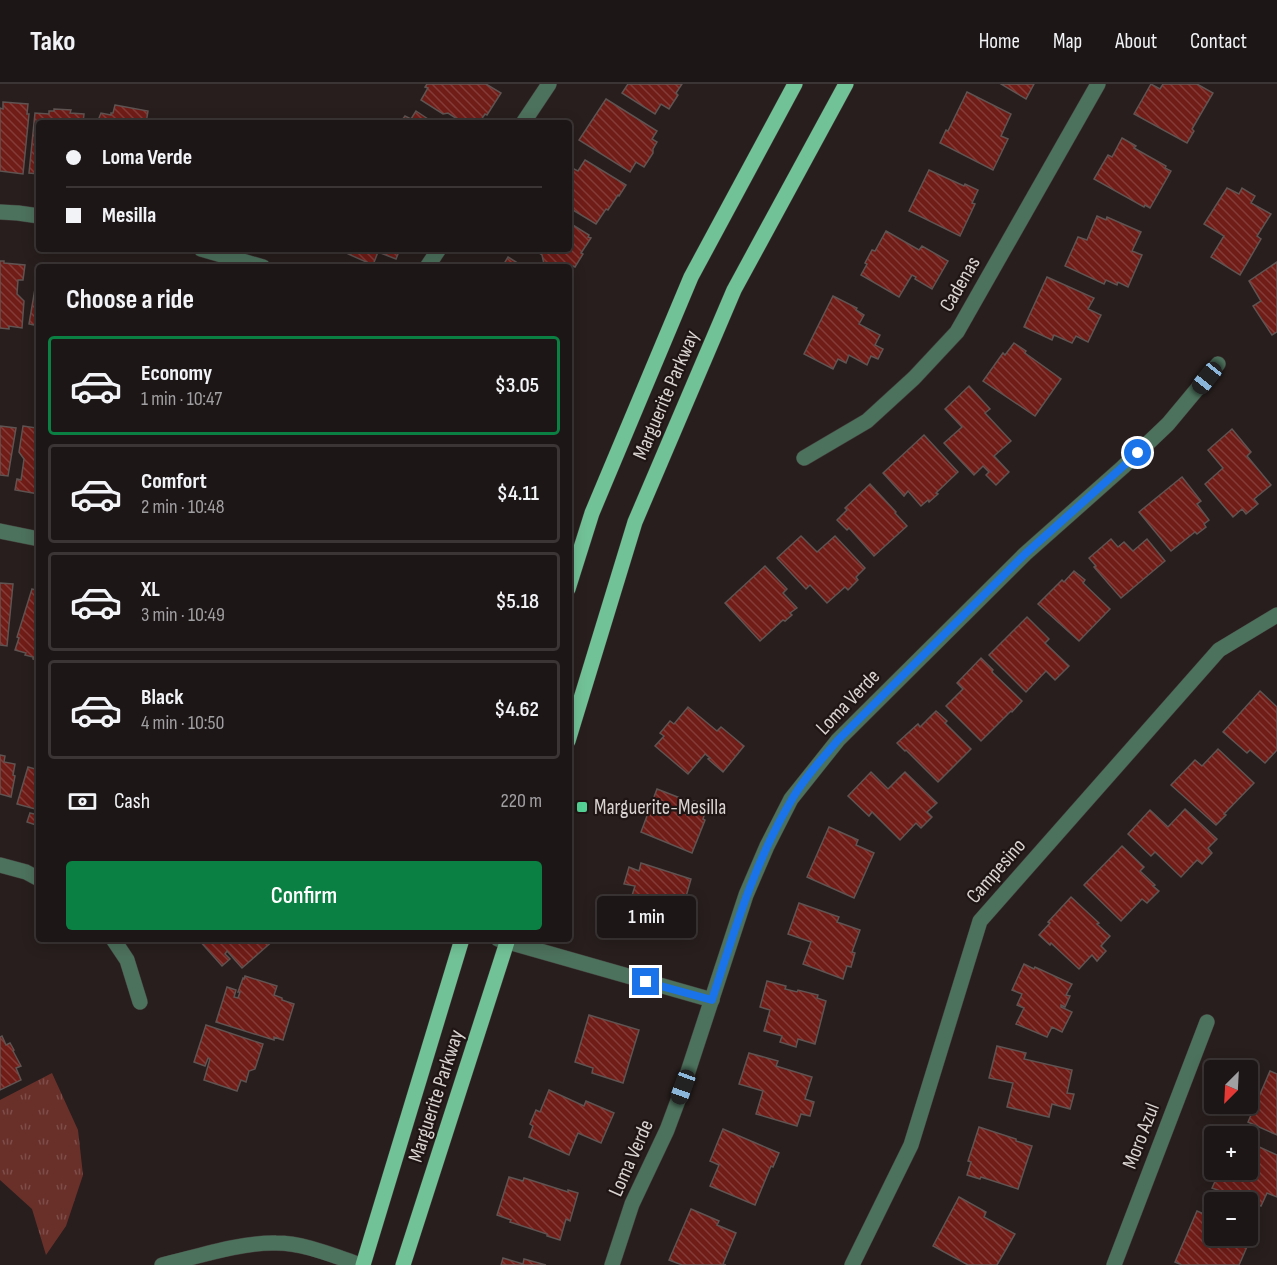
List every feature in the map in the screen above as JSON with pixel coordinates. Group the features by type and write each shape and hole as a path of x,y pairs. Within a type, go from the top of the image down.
{"main road":[{"name":"Marguerite Parkway","path":"572,576 592,513 691,277 795,84"},
{"name":"Marguerite Parkway","path":"572,728 635,522 734,290 846,84"},
{"name":"Marguerite Parkway","path":"362,1265 461,942"},
{"name":"Marguerite Parkway","path":"403,1265 504,942"}],"street":[{"path":"525,120 549,84"},
{"name":"Cadenas","path":"804,458 867,421 914,378 957,332 1098,84"},
{"path":"0,212 36,216"},
{"path":"211,252 253,264"},
{"name":"Loma Verde","path":"612,1265 632,1204 671,1120 746,895 767,846 792,799 838,740 1025,554 1168,424 1218,364"},
{"path":"0,531 36,537"},
{"name":"Campesino","path":"852,1265 911,1145 980,921 1219,650 1277,615"},
{"path":"0,865 26,872 36,877"},
{"path":"114,942 127,960 140,1002"},
{"path":"512,942 712,1000"},
{"name":"Moro Azul","path":"1114,1265 1207,1022"},
{"path":"162,1265 244,1245 276,1243 308,1247 362,1265"}],"green space":[{"path":"52,1073 78,1130 83,1175 66,1226 46,1255 32,1209 0,1180 0,1100"}],"building":[{"path":"427,84 486,84 501,93 487,115 485,114 481,120 459,120 448,113 443,114 421,100 428,88 425,87"},
{"path":"628,84 682,84 669,109 661,104 655,114 622,93"},
{"path":"1001,84 1034,84 1026,99"},
{"path":"1151,84 1160,89 1163,84 1197,84 1213,93 1192,129 1194,131 1187,143 1134,114"},
{"path":"967,92 1011,114 1001,136 1008,139 993,170 940,143"},
{"path":"606,99 657,131 652,139 657,142 644,167 636,162 630,172 579,140"},
{"path":"3,102 28,104 23,174 0,171 0,108 3,109"},
{"path":"115,105 148,111 146,120 98,120 101,113 111,115"},
{"path":"54,109 71,110 70,113 84,114 83,120 36,120 36,174 29,173 35,113 49,114 49,111 54,111"},
{"path":"416,111 430,120 402,120 405,116 411,119"},
{"path":"1122,138 1171,171 1150,208 1145,205 1144,207 1094,179 1108,155 1112,157"},
{"path":"585,160 626,185 596,224 572,209 572,168 578,171"},
{"path":"929,170 978,190 972,203 975,204 960,236 909,211"},
{"path":"1227,188 1239,194 1242,188 1255,196 1251,203 1271,214 1257,236 1261,239 1240,275 1211,257 1224,236 1204,224"},
{"path":"1097,216 1106,220 1107,217 1141,232 1132,251 1142,255 1128,287 1106,280 1104,284 1065,266 1078,237 1087,240"},
{"path":"572,224 591,238 575,267 572,267 572,264 544,264 542,255 538,252 572,252"},
{"path":"886,231 919,250 922,246 948,261 932,289 912,275 899,297 861,275 872,250 875,251"},
{"path":"346,252 378,252 373,264"},
{"path":"378,252 399,252 396,259"},
{"path":"508,257 519,264 504,264"},
{"path":"0,261 25,265 23,280 18,280 17,294 24,301 22,328 9,326 9,329 0,328"},
{"path":"1277,262 1277,332 1272,335 1253,306 1261,301 1249,281"},
{"path":"1047,277 1094,298 1088,309 1101,315 1088,342 1076,336 1072,343 1054,335 1052,340 1024,327"},
{"path":"36,283 36,325 29,324"},
{"path":"833,296 857,308 856,310 864,315 859,324 880,335 875,345 883,349 878,359 871,356 867,365 849,355 846,363 838,359 833,369 804,354"},
{"path":"1014,343 1061,379 1035,416 983,381 1003,353 1005,355"},
{"path":"969,386 990,409 985,413 1011,441 994,456 1009,472 996,485 986,475 989,472 983,466 974,475 944,443 962,427 945,409"},
{"path":"0,426 16,428 8,476 0,475"},
{"path":"23,426 36,428 36,494 15,490 17,479 21,480 24,459 19,452"},
{"path":"1232,429 1251,452 1247,456 1271,485 1254,499 1258,504 1246,514 1242,509 1233,517 1205,484 1223,468 1208,450"},
{"path":"924,435 958,472 936,493 938,494 921,506 908,491 904,496 883,473"},
{"path":"1182,477 1201,501 1197,504 1209,520 1204,524 1206,527 1197,534 1195,532 1171,551 1139,512"},
{"path":"870,484 907,526 874,556 849,528 847,530 837,520 847,510 845,508"},
{"path":"801,536 817,552 835,536 865,568 856,577 858,580 848,590 845,587 827,603 810,585 806,589 777,558"},
{"path":"1111,539 1118,547 1124,542 1133,551 1147,539 1165,561 1121,598 1089,558"},
{"path":"765,566 787,589 783,593 797,608 790,613 792,615 760,641 725,603"},
{"path":"1074,571 1110,609 1079,641 1038,604"},
{"path":"0,583 13,584 7,646 0,645"},
{"path":"32,589 36,590 36,660 25,655 26,653 15,650 19,638 17,637"},
{"path":"1027,617 1049,639 1045,643 1069,666 1055,680 1046,671 1026,692 989,655"},
{"path":"981,658 1022,701 981,741 946,706 963,689 957,683"},
{"path":"1260,691 1277,707 1277,750 1265,763 1250,750 1247,753 1223,732"},
{"path":"688,707 717,731 721,727 744,746 723,772 705,754 688,774 655,746 664,736 660,733 670,721 674,724"},
{"path":"936,711 971,749 938,782 897,743 918,724 920,727"},
{"path":"1218,749 1254,783 1216,825 1171,785 1195,760 1202,766"},
{"path":"0,755 5,756 4,762 15,764 11,797 0,794"},
{"path":"28,767 36,769 36,809 17,804"},
{"path":"871,772 888,789 905,772 937,803 927,812 932,817 921,828 916,823 900,840 872,812 869,816 848,796"},
{"path":"657,789 707,806 703,819 705,820 692,853 641,832"},
{"path":"1185,809 1217,839 1208,848 1212,853 1202,864 1197,860 1181,877 1155,852 1151,856 1128,834 1150,810 1168,827"},
{"path":"30,813 36,814 36,825 27,822"},
{"path":"829,827 858,840 856,845 874,853 854,898 807,877"},
{"path":"1122,846 1144,867 1140,871 1159,891 1147,903 1142,899 1121,921 1084,885"},
{"path":"641,863 691,879 683,907 672,903 669,913 662,911 657,929 625,918 635,886 624,884 629,867 639,871"},
{"path":"1071,897 1110,936 1101,946 1106,951 1097,961 1092,955 1079,969 1039,935"},
{"path":"799,903 839,917 837,922 860,930 852,952 855,953 851,967 847,966 843,979 803,964 811,942 788,934"},
{"path":"201,942 272,942 242,968 227,951 225,954 230,959 222,966"},
{"path":"1024,964 1072,984 1066,995 1070,996 1065,1007 1061,1005 1072,1012 1062,1032 1052,1027 1047,1037 1016,1024 1024,1008 1017,1005 1022,994 1012,990"},
{"path":"245,976 277,986 274,995 294,1004 283,1040 274,1037 274,1040 216,1022 227,987 236,990 234,997 238,998 240,992 238,992"},
{"path":"767,981 786,986 785,989 818,995 817,998 826,1001 815,1044 798,1039 796,1047 780,1042 782,1036 764,1031 770,1010 760,1007"},
{"path":"589,1015 639,1030 623,1083 592,1073 593,1068 575,1062"},
{"path":"206,1025 263,1044 255,1069 249,1071 246,1082 241,1080 237,1091 204,1080 210,1059 208,1058 205,1066 194,1062"},
{"path":"2,1036 6,1045 10,1043 21,1066 16,1068 21,1080 0,1090 0,1037"},
{"path":"997,1046 1026,1053 1024,1059 1072,1070 1067,1093 1074,1094 1070,1109 1052,1104 1049,1117 1007,1107 1013,1083 989,1078"},
{"path":"749,1053 778,1061 776,1066 812,1077 805,1099 814,1102 810,1116 801,1114 797,1126 756,1114 763,1091 739,1084"},
{"path":"1270,1071 1277,1074 1277,1135 1248,1122 1251,1114 1258,1114 1258,1099"},
{"path":"549,1090 584,1106 586,1101 614,1113 601,1143 578,1133 569,1155 529,1137 533,1126 530,1124 536,1110 540,1112"},
{"path":"979,1127 1032,1146 1018,1189 967,1175 971,1162 968,1161"},
{"path":"723,1129 779,1153 773,1167 771,1166 755,1205 710,1186 719,1165 710,1161"},
{"path":"1258,1146 1277,1155 1277,1197 1267,1193 1261,1206 1258,1205 1258,1192 1223,1192 1212,1188 1216,1180 1258,1180"},
{"path":"509,1177 523,1181 524,1178 578,1193 570,1221 566,1219 560,1240 497,1215"},
{"path":"959,1197 986,1212 984,1217 1015,1234 997,1265 968,1265 933,1246"},
{"path":"691,1209 719,1221 717,1225 736,1233 723,1264 726,1265 682,1265 669,1260"},
{"path":"1197,1211 1204,1214 1204,1246 1247,1246 1239,1265 1182,1265 1175,1262"},
{"path":"503,1258 523,1264 524,1259 546,1265 501,1265"}],"place":[{"name":"Marguerite-Mesilla","path":"582,807"}],"route":[{"path":"646,982 712,1000 746,895 767,846 792,799 811,773 838,740 1025,554 1138,453"}]}
